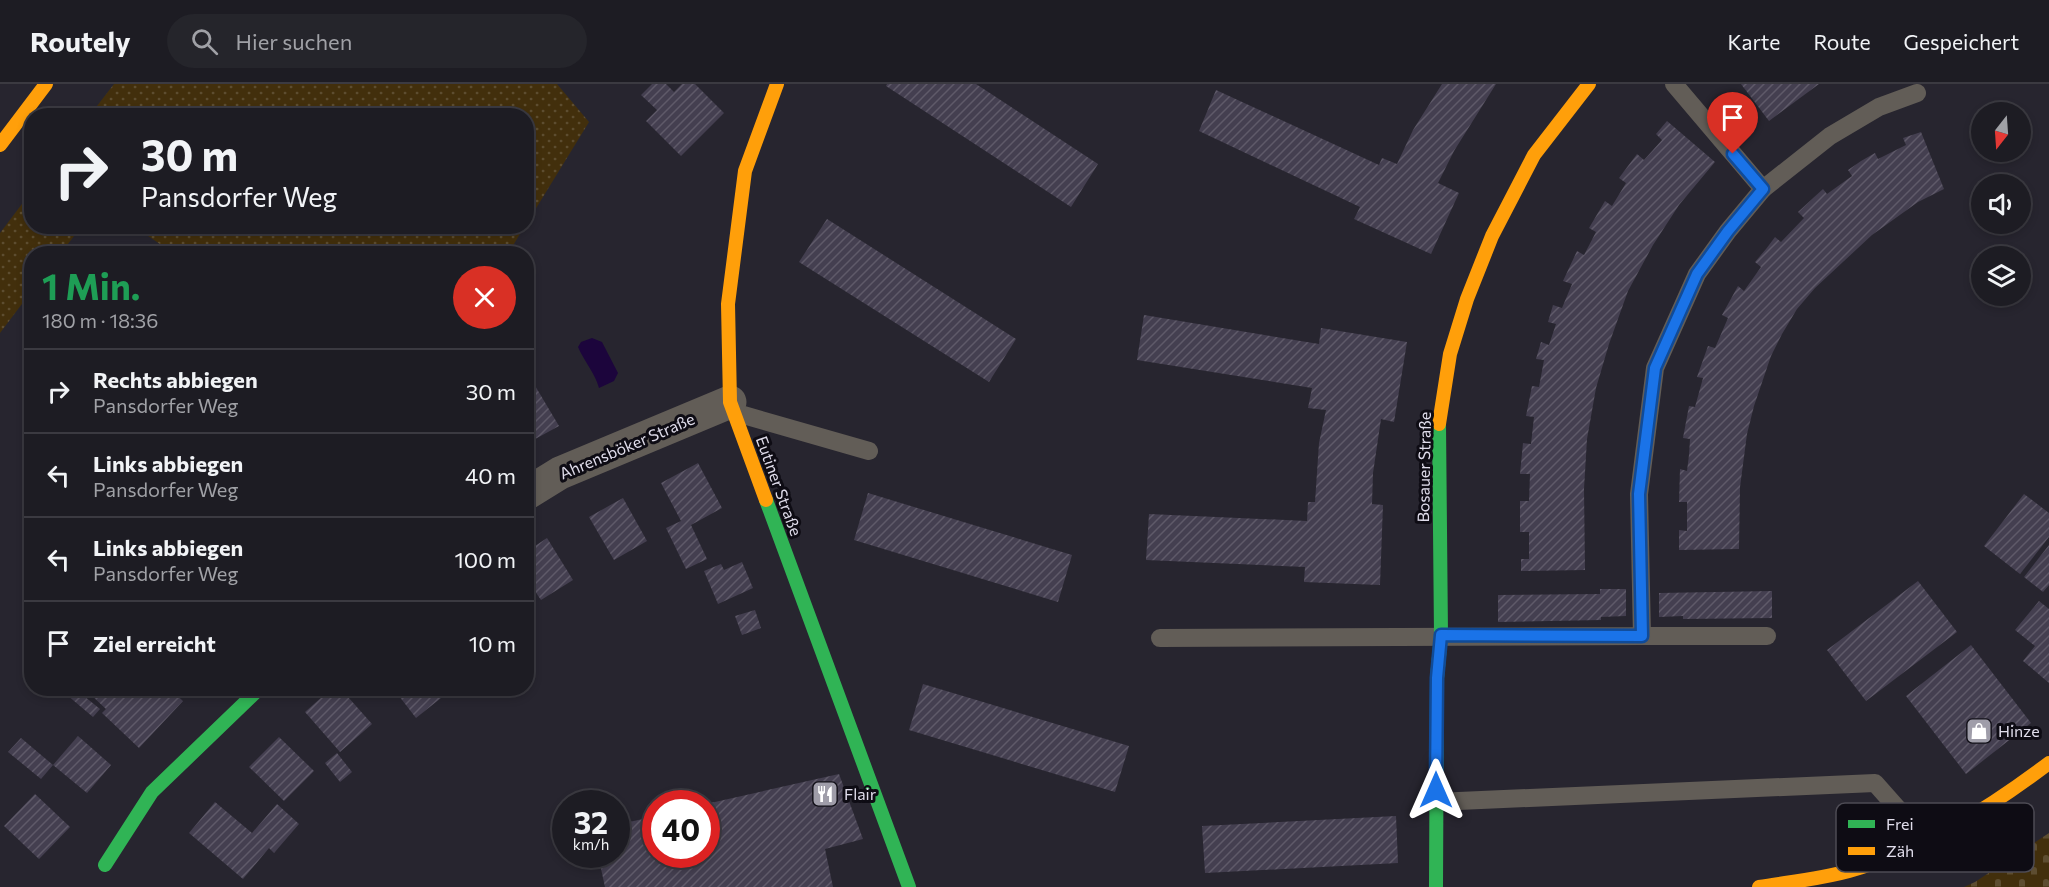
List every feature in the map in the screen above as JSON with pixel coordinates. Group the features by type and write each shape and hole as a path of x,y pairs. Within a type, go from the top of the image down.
{"main road":[{"path":"28,108 46,84"},
{"name":"Eutiner Straße","path":"777,84 745,171 728,304 732,407 909,887"},
{"name":"Bosauer Straße","path":"1436,887 1437,678 1441,635 1439,417 1450,354 1467,299 1497,226 1534,155 1589,84"},
{"path":"0,145 24,113"},
{"path":"105,866 152,792 252,696"},
{"path":"1994,803 2049,763"},
{"path":"1759,887 1841,872"}],"street":[{"name":"Ahrensböker Straße","path":"534,489 560,473 732,407"}],"lane":[{"path":"1674,84 1763,189"},
{"path":"1642,636 1639,494 1655,368 1697,274 1728,231 1763,189 1830,136 1879,107 1917,93"},
{"path":"732,407 869,451"},
{"path":"1160,638 1441,635 1767,636"},
{"path":"1436,802 1875,783 1893,803"}],"green space":[{"path":"114,84 557,84 589,122 534,212 534,108 95,108"},
{"path":"24,201 24,234 76,234 66,246 24,246 24,301 0,333 0,233"},
{"path":"145,234 520,234 513,246 163,246"},
{"path":"2049,833 2049,887 1964,887 1990,872 2034,872 2034,843"}],"shaded area":[{"path":"592,338 602,342 618,373 614,381 599,388 578,347 581,342"}],"building":[{"path":"652,84 666,84 674,92 682,84 695,84 724,113 681,156 646,121 657,110 641,95"},
{"path":"887,84 976,84 1098,164 1071,207 886,86"},
{"path":"1442,84 1496,84 1454,151 1438,183 1459,193 1431,254 1354,219 1360,207 1199,131 1216,90 1379,165 1382,158 1397,164 1413,130"},
{"path":"1741,84 1819,84 1769,121"},
{"path":"1667,121 1715,162 1679,205 1653,245 1628,291 1609,344 1596,388 1587,439 1584,489 1585,570 1521,571 1521,559 1529,559 1529,532 1520,532 1520,501 1529,501 1530,474 1520,474 1523,443 1531,444 1534,417 1526,416 1532,386 1539,387 1544,360 1536,359 1541,342 1549,345 1556,324 1548,322 1553,305 1562,308 1572,284 1563,281 1577,251 1584,255 1596,232 1589,228 1605,201 1612,206 1626,183 1619,178 1637,154 1644,160 1662,140 1656,134"},
{"path":"1921,132 1944,189 1918,202 1872,235 1815,288 1797,309 1771,356 1747,434 1740,487 1739,549 1679,550 1679,530 1687,531 1687,502 1679,502 1680,469 1687,471 1689,455 1690,439 1683,438 1689,406 1695,407 1703,378 1697,377 1708,346 1715,348 1728,318 1722,315 1738,286 1744,291 1761,267 1755,262 1775,237 1781,242 1804,218 1798,212 1823,189 1827,194 1852,176 1848,170 1861,161 1875,153 1878,159 1906,145 1903,138"},
{"path":"827,219 1016,339 989,382 799,262"},
{"path":"1144,315 1319,344 1321,328 1407,342 1394,422 1381,419 1373,473 1372,504 1383,505 1380,585 1304,582 1305,567 1146,560 1149,514 1307,521 1308,502 1315,502 1319,443 1326,410 1308,408 1312,388 1137,360"},
{"path":"534,384 559,426 534,440"},
{"path":"698,463 722,508 691,525 707,559 686,569 666,528 681,521 661,483"},
{"path":"868,493 1072,555 1058,602 854,540"},
{"path":"2024,494 2049,513 2049,537 2020,574 1984,546"},
{"path":"623,498 647,541 614,560 589,517"},
{"path":"547,538 573,580 541,600 534,590 534,547"},
{"path":"2049,545 2049,585 2043,592 2024,577"},
{"path":"742,562 753,588 718,604 704,571 721,564 724,570"},
{"path":"1918,581 1957,632 1866,701 1827,650"},
{"path":"1600,589 1626,589 1626,616 1601,617 1601,620 1498,622 1498,595 1600,594"},
{"path":"1772,591 1772,618 1659,617 1659,593"},
{"path":"2039,601 2049,609 2049,683 2023,661 2035,646 2015,630"},
{"path":"755,610 761,628 742,635 735,616"},
{"path":"1971,645 2031,723 1966,774 1906,696"},
{"path":"923,684 1129,746 1115,792 909,730"},
{"path":"68,696 84,696 100,709 93,717"},
{"path":"92,696 178,696 183,701 139,748 102,713 106,709"},
{"path":"323,696 347,696 372,724 340,752 305,712"},
{"path":"399,696 439,696 441,698 416,718"},
{"path":"78,736 111,765 87,793 53,765"},
{"path":"279,737 314,771 284,801 249,767"},
{"path":"21,738 53,765 41,779 8,752"},
{"path":"337,753 352,772 340,782 325,763"},
{"path":"839,774 863,839 825,849 833,887 605,887 601,868 630,868 630,822 642,819 642,868 720,868 720,801"},
{"path":"35,794 70,827 39,859 4,826"},
{"path":"215,802 252,833 277,804 299,824 274,853 269,848 243,879 189,833"},
{"path":"1396,816 1398,863 1205,873 1202,826"}],"traffic: fast":[{"path":"1436,887 1437,678 1441,635 1439,424"},
{"path":"766,500 909,887"},
{"path":"105,865 152,792 252,696"}],"traffic: slow":[{"path":"28,108 46,84"},
{"path":"766,500 730,402 728,304 745,171 777,84"},
{"path":"1439,424 1450,354 1467,299 1492,236 1534,155 1589,84"},
{"path":"0,145 24,113"},
{"path":"1992,803 2049,763"},
{"path":"1759,887 1845,872"}],"place":[{"name":"Hinze","path":"1979,731"},
{"name":"Flair","path":"825,794"}],"route":[{"path":"1436,790 1437,678 1441,635 1642,636 1639,494 1655,368 1697,274 1728,231 1763,189 1733,154"}]}
